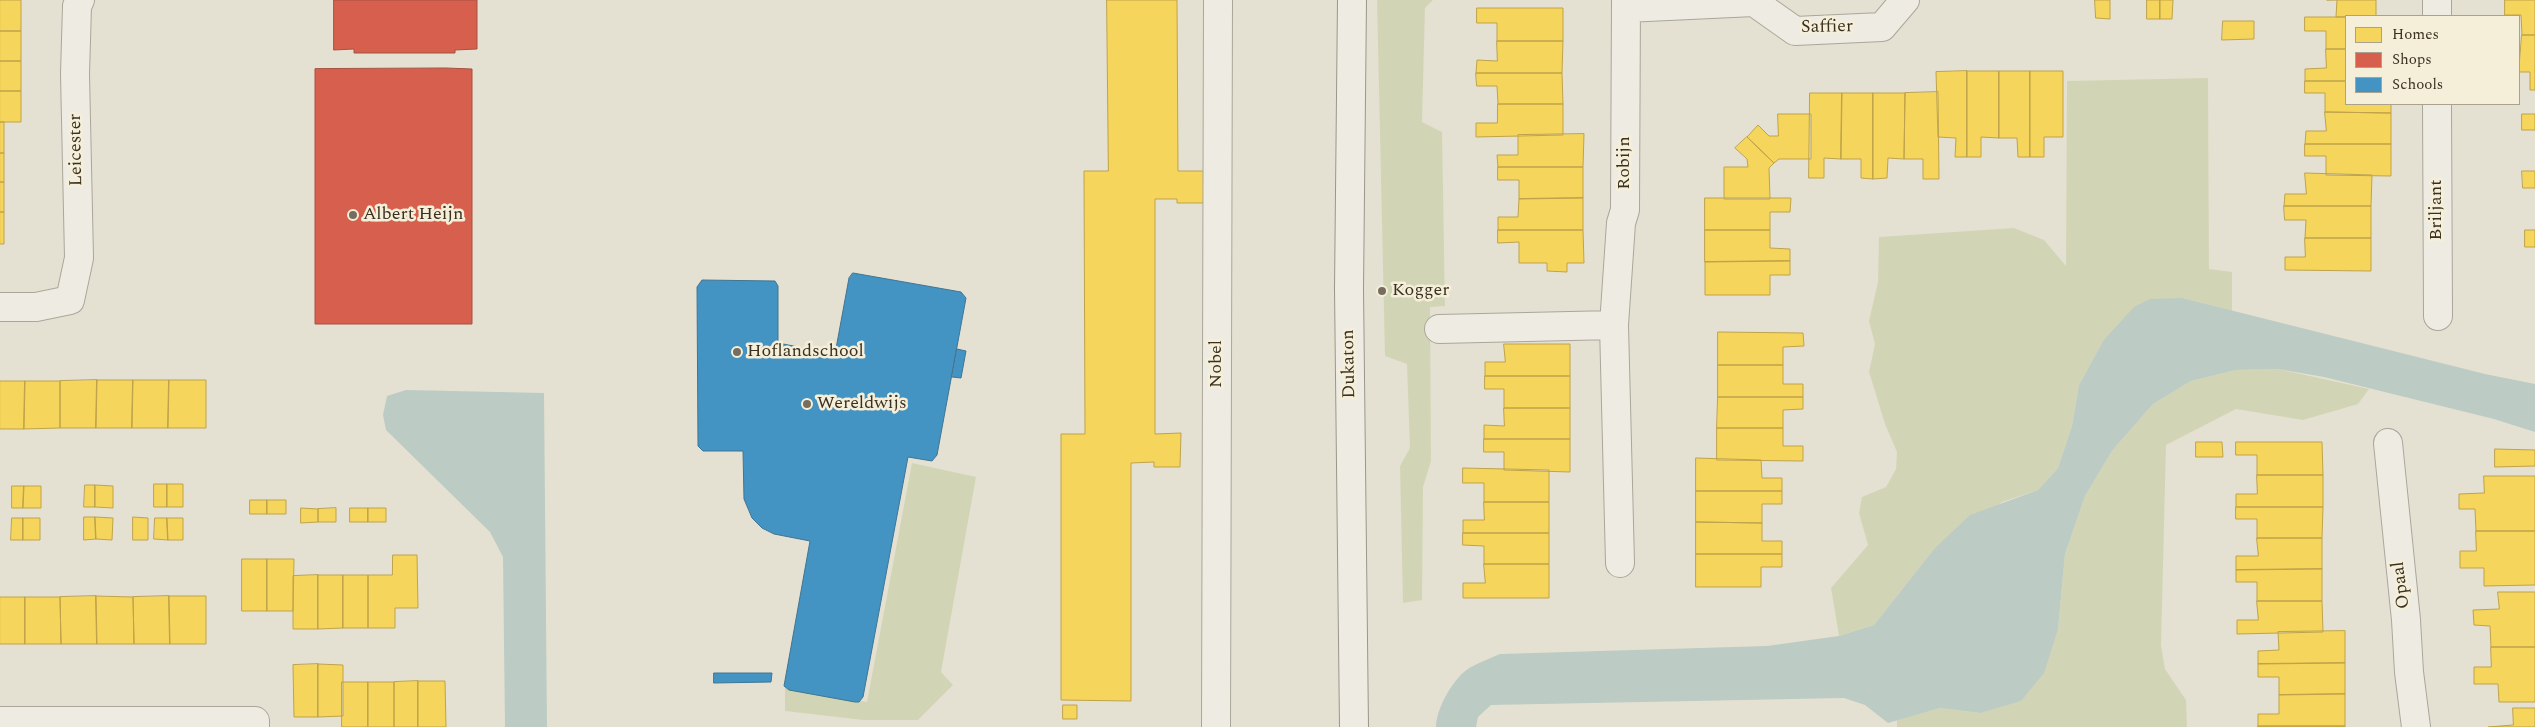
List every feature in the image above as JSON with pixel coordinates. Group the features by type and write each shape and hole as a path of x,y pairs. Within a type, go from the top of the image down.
{"street":[{"name":"Leicester","path":"0,307 36,306 70,300 79,258 75,74 77,6 80,0"},
{"name":"Nobel","path":"1216,727 1218,0"},
{"name":"Dukaton","path":"1352,0 1349,289 1354,727"},
{"name":"Saffier","path":"1626,4 1754,2 1795,31 1882,26 1905,0"},
{"path":"2436,0 2437,15"},
{"name":"Robijn","path":"1620,563 1614,325 1621,223 1624,210 1626,4"},
{"name":"Briljant","path":"2437,105 2438,316"},
{"path":"1439,329 1614,325"},
{"name":"Opaal","path":"2388,443 2406,620 2409,672 2416,727"},
{"path":"0,721 255,721 256,727"}],"green space":[{"path":"1377,0 1433,0 1425,8 1422,122 1442,132 1445,306 1430,307 1431,461 1423,487 1422,600 1403,603 1400,466 1410,448 1407,364 1385,356"},
{"path":"2208,78 2209,269 2232,272 2232,311 2182,298 2103,341 2079,385 2072,426 2058,468 2038,490 2002,502 1934,549 1874,625 1839,636 1831,588 1868,545 1859,513 1862,497 1886,487 1896,469 1897,452 1885,424 1869,372 1875,344 1869,321 1878,282 1879,237 2014,228 2044,240 2066,266 2067,81"},
{"path":"2278,369 2369,389 2358,404 2303,420 2236,409 2166,445 2161,645 2165,669 2186,700 2187,727 1897,727 1897,720 1940,708 1980,713 2058,629 2065,554 2085,496 2112,451 2153,404 2191,381 2236,370"},
{"path":"912,463 976,477 941,672 953,685 918,720 863,720 785,711 785,688 867,702"}],"shaded area":[{"path":"2182,298 2485,374 2535,384 2535,432 2494,419 2324,377 2278,369 2236,370 2191,381 2153,404 2112,451 2085,496 2065,554 2058,629 2044,673 2021,701 1980,713 1940,708 1888,723 1865,705 1844,698 1491,705 1478,717 1476,727 1436,727 1443,702 1458,678 1471,667 1500,654 1767,646 1839,636 1874,625 1934,549 1970,515 2038,490 2058,468 2072,426 2079,385 2103,341 2134,307 2150,299"},
{"path":"406,390 544,393 547,727 505,727 503,557 490,532 386,430 383,415 387,396"}],"building: Homes":[{"path":"0,0 21,0 21,31 0,31"},
{"path":"1107,0 1177,0 1178,171 1204,171 1204,203 1177,203 1177,199 1155,199 1155,434 1181,433 1180,467 1154,467 1154,462 1131,463 1131,701 1061,700 1061,434 1085,434 1084,171 1108,171"},
{"path":"2095,0 2110,0 2110,19 2096,18"},
{"path":"2147,0 2160,0 2160,19 2147,19"},
{"path":"2160,0 2173,0 2172,19 2160,19"},
{"path":"2337,0 2376,0 2376,15 2345,15 2345,17 2336,17"},
{"path":"2505,0 2535,0 2535,35 2522,35 2521,15 2505,15"},
{"path":"1477,8 1563,8 1563,41 1497,41 1497,23 1477,23"},
{"path":"2305,17 2345,17 2345,49 2326,49 2326,31 2305,31"},
{"path":"2223,21 2254,21 2254,39 2222,40"},
{"path":"0,31 21,31 21,61 0,61"},
{"path":"2522,35 2535,35 2535,90 2530,90 2530,72 2520,72"},
{"path":"1497,41 1563,41 1562,73 1476,73 1477,60 1497,61"},
{"path":"2326,49 2345,49 2345,81 2305,81 2305,69 2326,68"},
{"path":"0,61 21,61 21,91 0,91"},
{"path":"1967,71 1999,71 1999,138 1981,137 1981,157 1967,157"},
{"path":"1967,71 1967,157 1955,157 1956,138 1938,137 1936,72"},
{"path":"1999,71 2030,71 2030,157 2018,157 2017,138 1999,138"},
{"path":"2030,71 2063,71 2063,137 2044,137 2044,157 2030,157"},
{"path":"1476,73 1562,73 1563,104 1498,104 1497,86 1477,86"},
{"path":"2305,81 2345,81 2345,105 2391,105 2391,113 2325,112 2325,93 2305,93"},
{"path":"0,91 21,91 21,122 0,122"},
{"path":"1938,92 1939,179 1923,179 1923,159 1904,159 1905,93"},
{"path":"1810,93 1842,93 1841,159 1824,158 1824,178 1809,178"},
{"path":"1842,93 1873,93 1873,179 1861,178 1861,159 1841,159"},
{"path":"1873,93 1905,93 1904,159 1888,158 1887,178 1873,179"},
{"path":"1498,104 1563,104 1563,135 1476,137 1476,123 1497,123"},
{"path":"2325,112 2391,113 2391,144 2305,144 2306,131 2326,131"},
{"path":"1778,114 1811,114 1811,159 1779,159 1774,163 1747,137 1758,125 1769,136 1778,136"},
{"path":"2522,114 2535,114 2535,130 2522,130"},
{"path":"0,122 4,122 4,153 0,153"},
{"path":"1584,134 1583,167 1498,167 1497,155 1518,155 1518,135"},
{"path":"1747,137 1774,163 1769,168 1770,199 1724,199 1724,167 1748,167 1747,159 1735,148"},
{"path":"2305,144 2391,144 2391,176 2326,175 2326,156 2305,156"},
{"path":"0,153 4,153 4,182 0,182"},
{"path":"1498,167 1583,167 1583,198 1519,199 1519,180 1498,180"},
{"path":"2522,171 2535,171 2535,188 2523,188"},
{"path":"2305,173 2372,175 2371,206 2284,206 2285,194 2306,194"},
{"path":"0,182 4,182 4,212 0,212"},
{"path":"1583,198 1583,230 1498,230 1498,217 1518,217 1519,199"},
{"path":"1705,198 1791,198 1790,212 1770,212 1770,230 1705,230"},
{"path":"2284,206 2371,206 2371,238 2305,238 2306,220 2285,220"},
{"path":"0,212 4,212 4,244 0,244"},
{"path":"1498,230 1583,230 1584,263 1567,263 1567,272 1547,271 1547,263 1519,263 1519,242 1498,243"},
{"path":"1705,230 1770,230 1770,248 1790,249 1790,261 1705,262"},
{"path":"2525,230 2535,230 2535,247 2525,247"},
{"path":"2305,238 2371,238 2371,271 2285,270 2285,257 2305,257"},
{"path":"1790,261 1790,275 1770,275 1770,295 1705,295 1705,262"},
{"path":"1718,332 1803,333 1804,346 1783,347 1783,365 1718,365"},
{"path":"1504,344 1570,344 1570,376 1485,376 1485,362 1505,362"},
{"path":"1718,365 1783,365 1783,384 1803,384 1803,397 1718,397"},
{"path":"1485,376 1570,376 1570,408 1504,408 1504,389 1485,389"},
{"path":"97,380 133,380 132,428 96,428"},
{"path":"97,380 96,428 60,428 60,381"},
{"path":"133,380 169,380 168,428 132,428"},
{"path":"169,380 206,380 206,428 168,428"},
{"path":"0,381 25,381 24,429 0,429"},
{"path":"25,381 60,381 60,428 24,429"},
{"path":"1718,397 1803,397 1803,409 1783,410 1783,428 1717,428"},
{"path":"1504,408 1570,408 1570,439 1484,439 1484,425 1504,426"},
{"path":"1717,428 1783,428 1783,446 1803,446 1803,461 1717,460"},
{"path":"1484,439 1570,439 1570,472 1504,470 1504,452 1484,452"},
{"path":"2196,442 2222,442 2223,457 2196,457"},
{"path":"2236,442 2322,442 2323,475 2257,475 2257,455 2236,455"},
{"path":"2495,449 2535,450 2535,466 2495,467"},
{"path":"1696,458 1761,460 1762,478 1782,478 1782,491 1696,491"},
{"path":"1463,468 1549,470 1549,502 1484,502 1484,483 1463,483"},
{"path":"2257,475 2323,475 2323,507 2236,507 2236,494 2257,494"},
{"path":"2484,476 2535,476 2535,531 2476,531 2475,509 2459,509 2459,494 2484,493"},
{"path":"154,484 167,484 167,507 154,507"},
{"path":"167,484 183,484 183,507 167,507"},
{"path":"85,485 95,485 95,507 84,507"},
{"path":"95,485 113,486 113,508 95,507"},
{"path":"12,486 24,486 23,508 12,508"},
{"path":"24,486 41,486 41,508 23,508"},
{"path":"1696,491 1782,491 1782,504 1762,504 1762,523 1696,522"},
{"path":"250,500 267,500 267,514 250,514"},
{"path":"267,500 286,500 286,514 267,514"},
{"path":"1484,502 1549,502 1549,533 1463,533 1463,520 1484,520"},
{"path":"2236,507 2323,507 2322,538 2257,538 2257,519 2236,519"},
{"path":"301,508 318,509 318,522 301,523"},
{"path":"336,508 336,522 318,522 318,509"},
{"path":"350,508 368,508 368,522 350,522"},
{"path":"368,508 386,508 386,522 368,522"},
{"path":"84,517 95,517 96,539 84,540"},
{"path":"95,517 113,518 112,540 96,539"},
{"path":"133,517 148,518 148,540 133,540"},
{"path":"12,518 23,518 23,540 11,540"},
{"path":"23,518 40,518 40,540 23,540"},
{"path":"155,518 167,518 168,540 154,539"},
{"path":"167,518 183,518 183,540 168,540"},
{"path":"1696,522 1762,523 1762,541 1782,541 1782,554 1696,554"},
{"path":"2476,531 2535,531 2535,585 2484,586 2484,568 2460,568 2460,551 2476,551"},
{"path":"1463,533 1549,533 1549,564 1484,564 1484,546 1463,545"},
{"path":"2257,538 2322,538 2322,569 2236,570 2236,556 2258,556"},
{"path":"1696,554 1782,554 1782,567 1761,567 1761,587 1696,587"},
{"path":"393,555 417,555 418,608 395,608 395,628 368,628 368,575 392,575"},
{"path":"242,559 267,559 267,611 242,611"},
{"path":"267,559 294,559 293,611 267,611"},
{"path":"1484,564 1549,564 1549,598 1463,598 1463,583 1485,583"},
{"path":"2322,569 2322,601 2257,601 2257,582 2236,582 2236,570"},
{"path":"318,575 343,575 343,628 318,629"},
{"path":"318,575 318,629 293,629 293,576"},
{"path":"343,575 368,575 368,628 343,628"},
{"path":"2498,592 2535,592 2535,647 2491,647 2490,626 2474,625 2473,610 2499,609"},
{"path":"96,596 133,597 134,644 97,644"},
{"path":"96,596 97,644 61,644 60,597"},
{"path":"169,596 170,644 134,644 133,597"},
{"path":"169,596 206,596 206,644 170,644"},
{"path":"0,597 25,597 25,644 0,644"},
{"path":"25,597 60,597 61,644 25,644"},
{"path":"2257,601 2322,601 2323,632 2237,634 2237,620 2258,620"},
{"path":"2345,631 2345,663 2258,664 2258,651 2279,650 2278,632"},
{"path":"2491,647 2535,647 2535,702 2499,702 2498,684 2474,684 2474,667 2491,667"},
{"path":"2345,663 2345,694 2279,695 2279,677 2258,677 2258,664"},
{"path":"318,664 318,717 294,717 293,665"},
{"path":"318,664 343,665 343,716 318,717"},
{"path":"418,681 445,681 446,727 418,727"},
{"path":"418,681 418,727 394,727 394,682"},
{"path":"342,682 368,682 368,727 342,727"},
{"path":"368,682 394,682 394,727 368,727"},
{"path":"2345,694 2345,726 2258,726 2258,714 2279,714 2279,695"},
{"path":"1063,705 1077,705 1077,719 1063,719"},
{"path":"2513,708 2535,708 2535,727 2488,727 2513,725"},
{"path":"2345,726 2345,727 2258,727"}],"building: Shops":[{"path":"334,0 477,0 477,49 455,50 455,53 354,53 354,49 334,50"},
{"path":"315,69 472,69 472,324 315,324"}],"building: Schools":[{"path":"853,273 961,292 966,298 937,455 932,461 908,457 863,697 859,702 789,690 784,686 810,541 774,534 762,528 752,518 744,499 743,451 703,451 698,446 697,287 702,280 775,281 778,286 778,343 835,354 849,278"},
{"path":"957,349 966,351 961,378 952,377"},
{"path":"714,673 772,673 771,682 714,683"}],"place":[{"name":"Albert Heijn","path":"353,215"},
{"name":"Kogger","path":"1382,291"},
{"name":"Hoflandschool","path":"737,352"},
{"name":"Wereldwijs","path":"807,404"}]}
